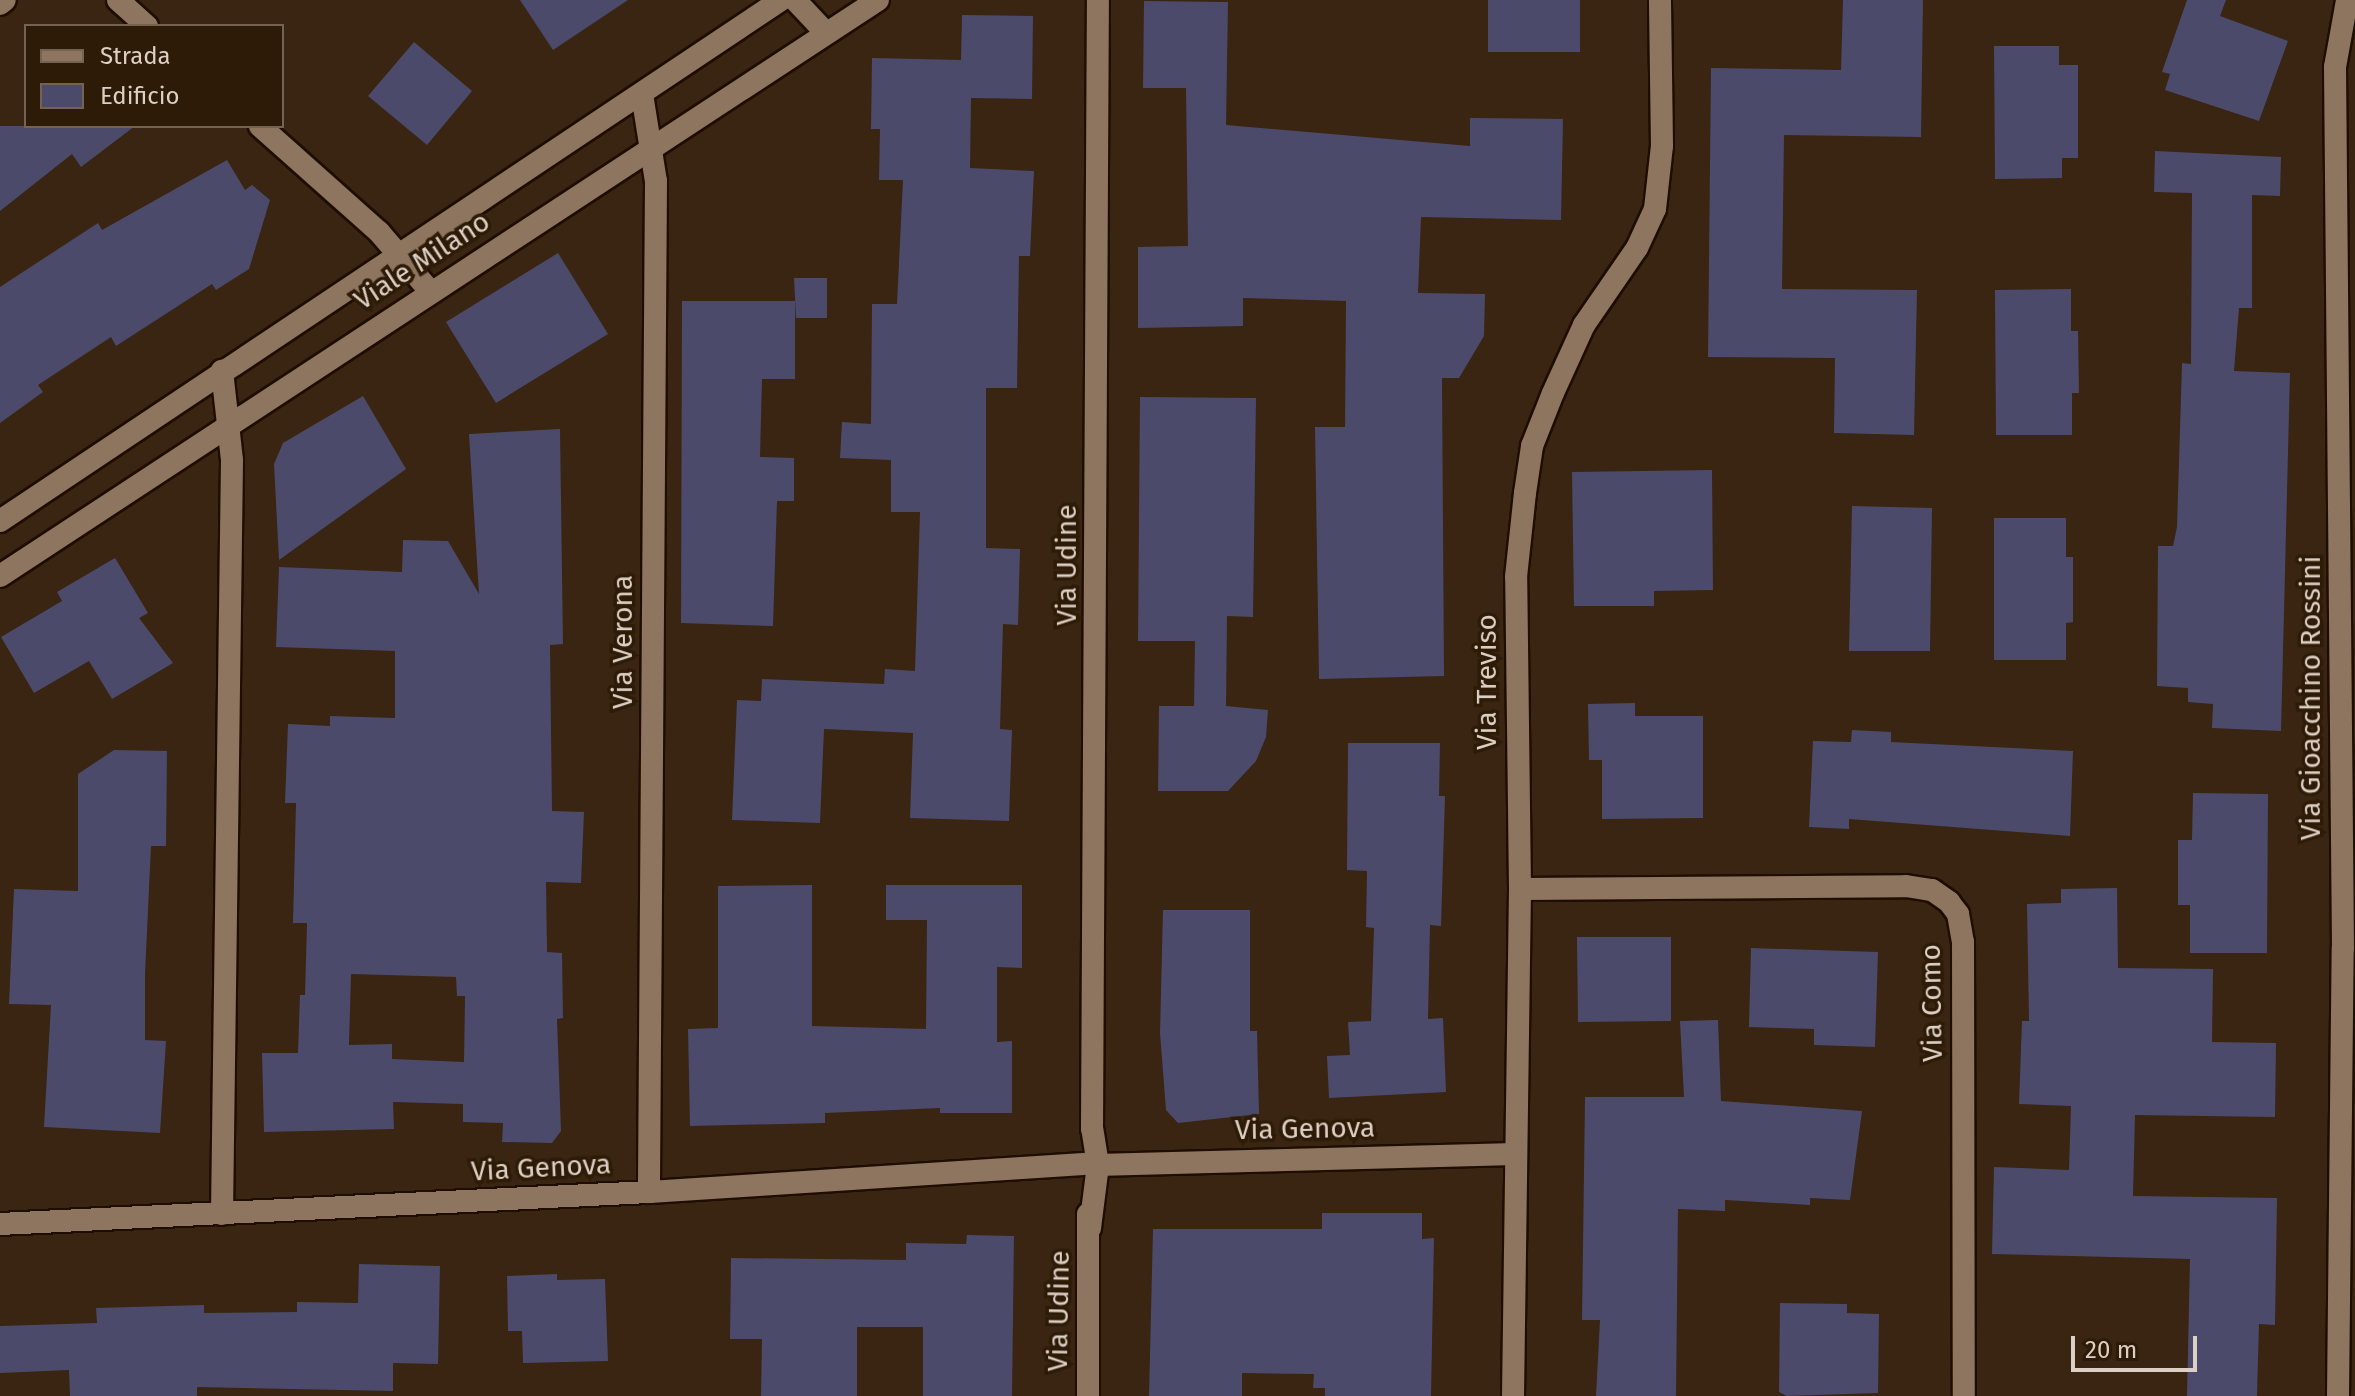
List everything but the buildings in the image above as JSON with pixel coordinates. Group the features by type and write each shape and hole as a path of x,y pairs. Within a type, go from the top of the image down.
{"street":[{"path":"0,4 5,0"},
{"path":"118,0 145,24"},
{"name":"Viale Milano","path":"0,521 781,0"},
{"path":"795,0 826,33"},
{"name":"Viale Milano","path":"0,576 230,422 878,0"},
{"name":"Via Udine","path":"1088,1396 1098,0"},
{"name":"Via Treviso","path":"1513,1396 1520,889 1516,577 1532,446 1584,325 1637,248 1655,209 1662,146 1660,0"},
{"name":"Via Gioacchino Rossini","path":"2338,1396 2349,950 2335,67 2347,0"},
{"name":"Via Verona","path":"642,94 656,181 649,1192"},
{"path":"262,128 401,254 430,291"},
{"path":"222,371 230,422 222,1214"},
{"name":"Via Como","path":"1520,889 1906,886 1932,890 1949,902 1958,914 1963,942 1964,1396"},
{"name":"Via Genova","path":"0,1224 649,1192 1091,1164 1514,1154"}]}
